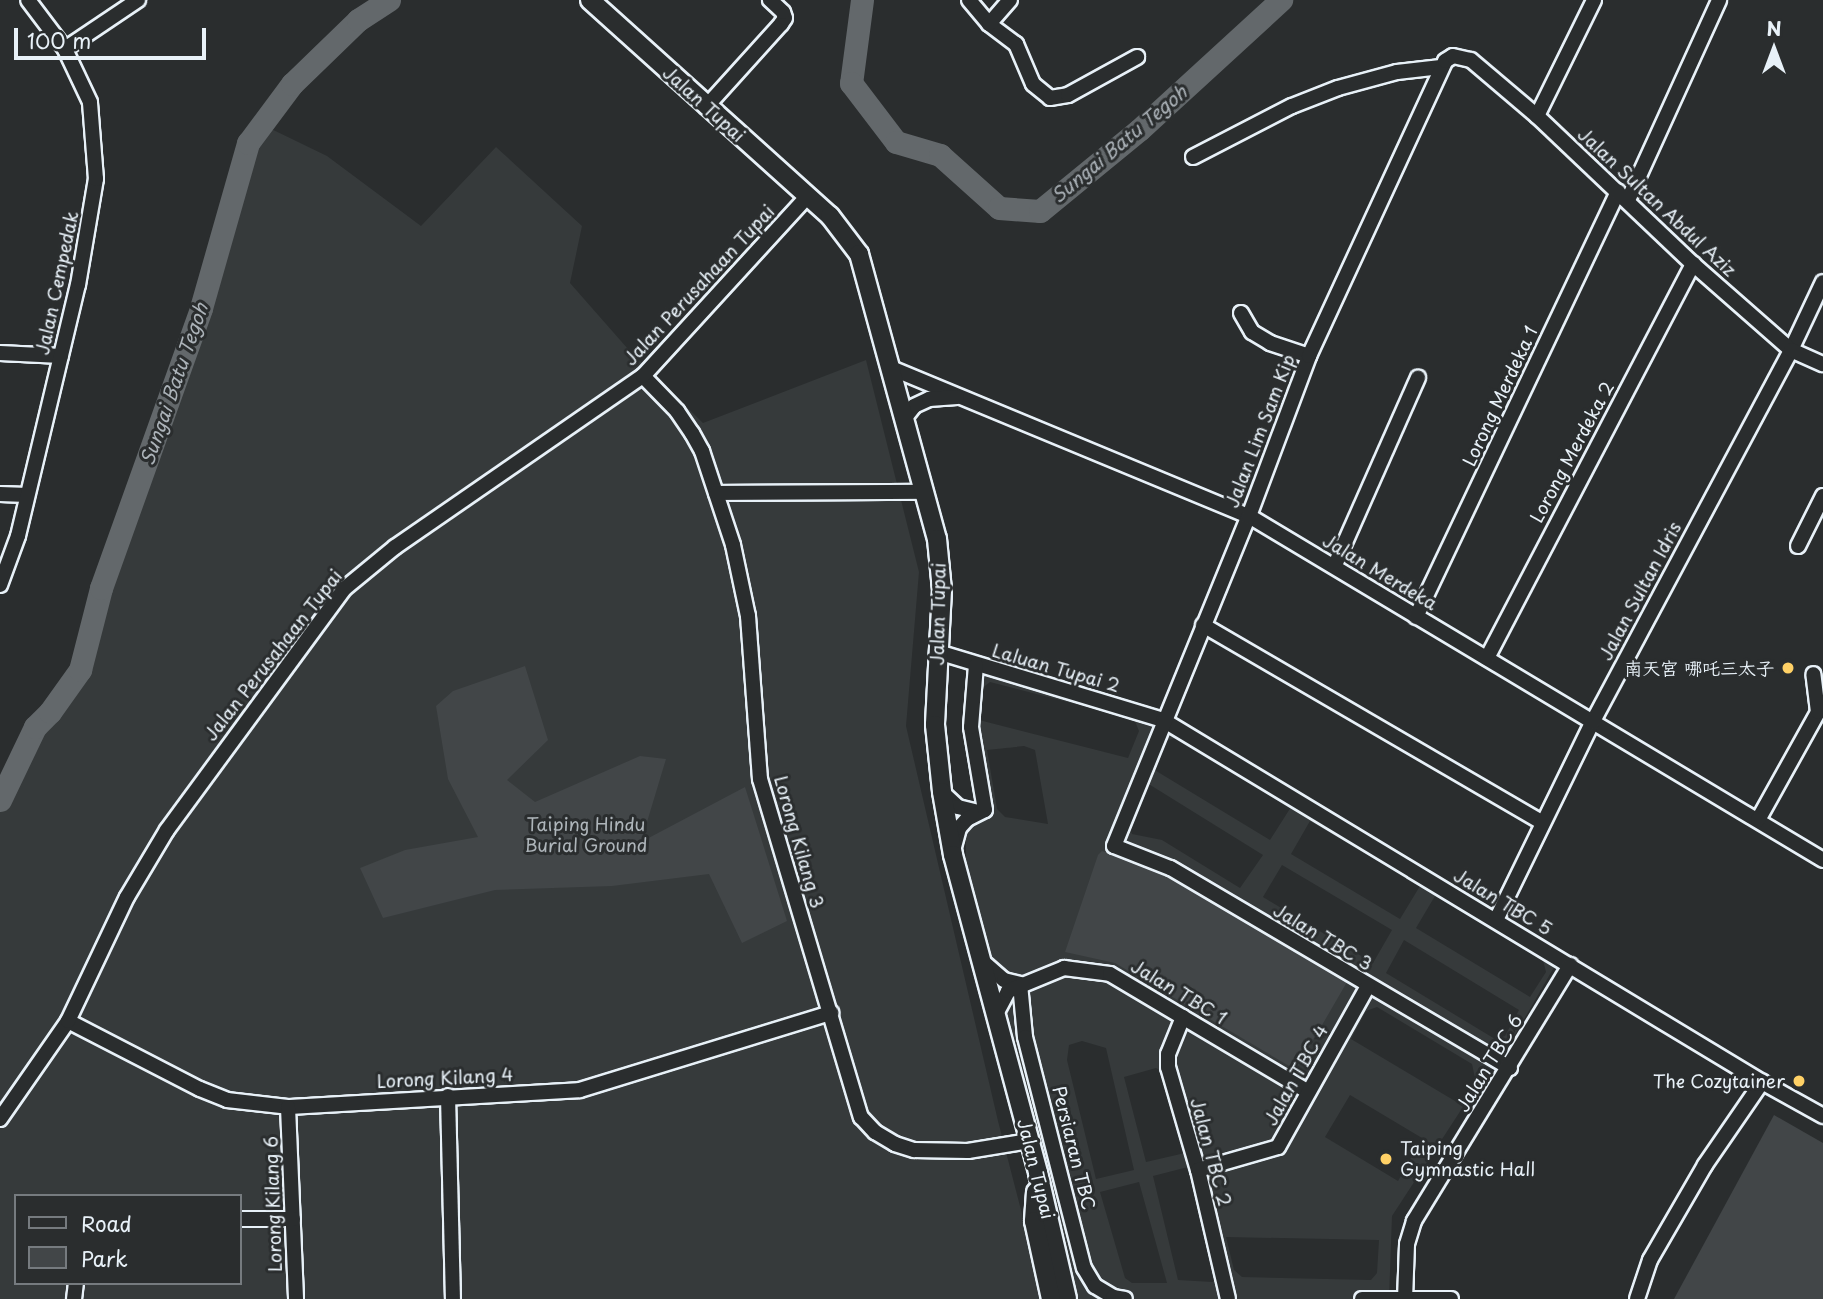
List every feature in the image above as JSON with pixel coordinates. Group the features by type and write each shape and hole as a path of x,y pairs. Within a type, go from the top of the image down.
{"main road":[{"name":"Jalan Tupai","path":"590,0 807,197 845,233 859,254 925,492 941,564 935,725 942,792 953,855 1038,1173 1067,1299"},
{"path":"1038,1173 1034,1221 1051,1299"}],"street":[{"name":"Jalan Cempedak","path":"0,585 19,536 61,356 93,207 97,155 90,102 65,49 28,0"},
{"path":"65,49 138,0"},
{"path":"706,107 785,18 783,12 770,0"},
{"path":"969,0 989,24 1016,44 1033,84 1050,98 1068,95 1137,57"},
{"path":"989,24 1010,0"},
{"path":"1538,116 1594,0"},
{"path":"1623,196 1719,0"},
{"name":"Jalan Sultan Abdul Aziz","path":"1441,67 1453,56 1471,60 1538,116 1693,264 1791,350 1823,364"},
{"path":"1193,157 1292,106 1338,88 1397,72 1441,67"},
{"name":"Jalan Lim Sam Kip","path":"1114,846 1163,720 1249,516 1309,356 1441,67"},
{"name":"Lorong Merdeka 1","path":"1416,617 1623,196"},
{"name":"Jalan Perusahaan Tupai","path":"0,1119 68,1021 127,897 167,830 344,589 396,547 643,376 807,197"},
{"name":"Lorong Merdeka 2","path":"1487,658 1693,264"},
{"name":"Jalan Sultan Idris","path":"1496,920 1592,723 1791,350 1823,282"},
{"path":"1241,313 1252,332 1270,343 1309,356"},
{"path":"0,354 61,356"},
{"name":"Jalan Merdeka","path":"891,368 1249,516 1335,565 1416,617 1823,860"},
{"name":"Lorong Kilang 3","path":"643,376 677,411 692,433 733,545 748,616 760,779 861,1117 875,1132 895,1144 914,1150 968,1152 1029,1142"},
{"path":"1335,565 1418,378"},
{"path":"904,419 914,405 929,399 966,397"},
{"path":"716,493 925,492"},
{"path":"0,494 27,495"},
{"path":"1798,546 1823,496"},
{"path":"1202,625 1543,823"},
{"name":"Laluan Tupai 2","path":"938,652 1163,720"},
{"path":"953,855 959,828 978,812 985,810 971,727 976,665"},
{"path":"1758,820 1818,712 1813,674"},
{"name":"Jalan TBC 5","path":"1163,720 1762,1082 1823,1116"},
{"path":"942,792 958,807 978,812"},
{"name":"Jalan TBC 3","path":"1114,846 1170,868 1510,1068"},
{"path":"981,960 1004,980 1020,984"},
{"name":"Jalan TBC 6","path":"1405,1299 1407,1244 1414,1221 1510,1068 1570,965"},
{"name":"Jalan TBC 1","path":"1020,984 1064,968 1110,974 1307,1091"},
{"path":"996,1014 1008,991 1020,984"},
{"name":"Persiaran TBC","path":"1020,984 1025,1037 1084,1268 1096,1286 1113,1297 1125,1299"},
{"name":"Jalan TBC 4","path":"1198,1170 1278,1147 1368,986"},
{"name":"Lorong Kilang 4","path":"68,1021 200,1089 227,1100 288,1107 580,1090 831,1013"},
{"name":"Jalan TBC 2","path":"1183,1017 1168,1054 1168,1067 1198,1170 1228,1299"},
{"path":"1637,1299 1650,1260 1705,1165 1762,1082"},
{"path":"448,1096 453,1299"},
{"name":"Lorong Kilang 6","path":"288,1107 296,1299"},
{"path":"242,1219 293,1219"},
{"path":"1362,1299 1451,1299"}],"shaded area":[{"path":"261,124 327,156 421,226 496,147 582,226 570,283 628,349 703,423 866,360 919,572 906,726 998,1121 1044,1299 0,1299 0,808 50,712 80,670"},
{"path":"978,672 1142,717 1160,725 1557,962 1507,1049 1461,1110 1392,1216 1389,1299 1075,1299 966,867 966,827 989,814 973,734","holes":["990,682 1134,719 1139,731 1128,758 979,720 981,689","1176,738 1291,807 1270,840 1153,769 1164,741","1024,746 1035,750 1048,824 1005,817 997,809 987,750","1147,783 1263,855 1240,888 1162,840 1132,834 1130,829","1310,821 1420,886 1400,919 1291,854","1282,865 1392,930 1373,963 1263,897","1435,896 1543,960 1546,972 1530,997 1416,928","1404,940 1519,1010 1505,1036 1495,1039 1386,973","1377,1007 1472,1064 1475,1078 1460,1104 1351,1039 1366,1011","1082,1041 1106,1048 1134,1170 1096,1179 1067,1060 1069,1045","1156,1068 1163,1072 1185,1153 1146,1162 1124,1077","1350,1095 1422,1138 1398,1181 1325,1137","1192,1166 1218,1269 1213,1282 1178,1280 1153,1176","1139,1182 1167,1283 1132,1283 1125,1278 1100,1192","1226,1237 1379,1240 1377,1273 1371,1280 1242,1277 1234,1270"]}],"green space":[{"name":"Taiping Hindu Burial Ground","path":"525,666 548,740 507,780 535,802 640,756 666,759 641,842 745,787 787,921 742,943 709,874 612,886 495,890 383,918 360,868 405,850 478,837 448,779 436,706 453,691"},
{"path":"1102,851 1167,872 1347,982 1296,1070 1115,963 1065,952 1098,855"},
{"path":"1774,1115 1823,1143 1823,1299 1674,1299"}],"waterway":[{"name":"Sungai Batu Tegoh","path":"0,800 35,727 50,712 80,670 101,588 201,308 248,143 292,84 358,20 389,0"},
{"name":"Sungai Batu Tegoh","path":"862,0 851,83 896,142 940,155 999,208 1040,211 1139,130 1281,0"}],"place":[{"name":"南天宫 哪吒三太子","path":"1788,668"},
{"name":"The Cozytainer","path":"1799,1081"},
{"name":"Taiping Gymnastic Hall","path":"1386,1159"}]}
